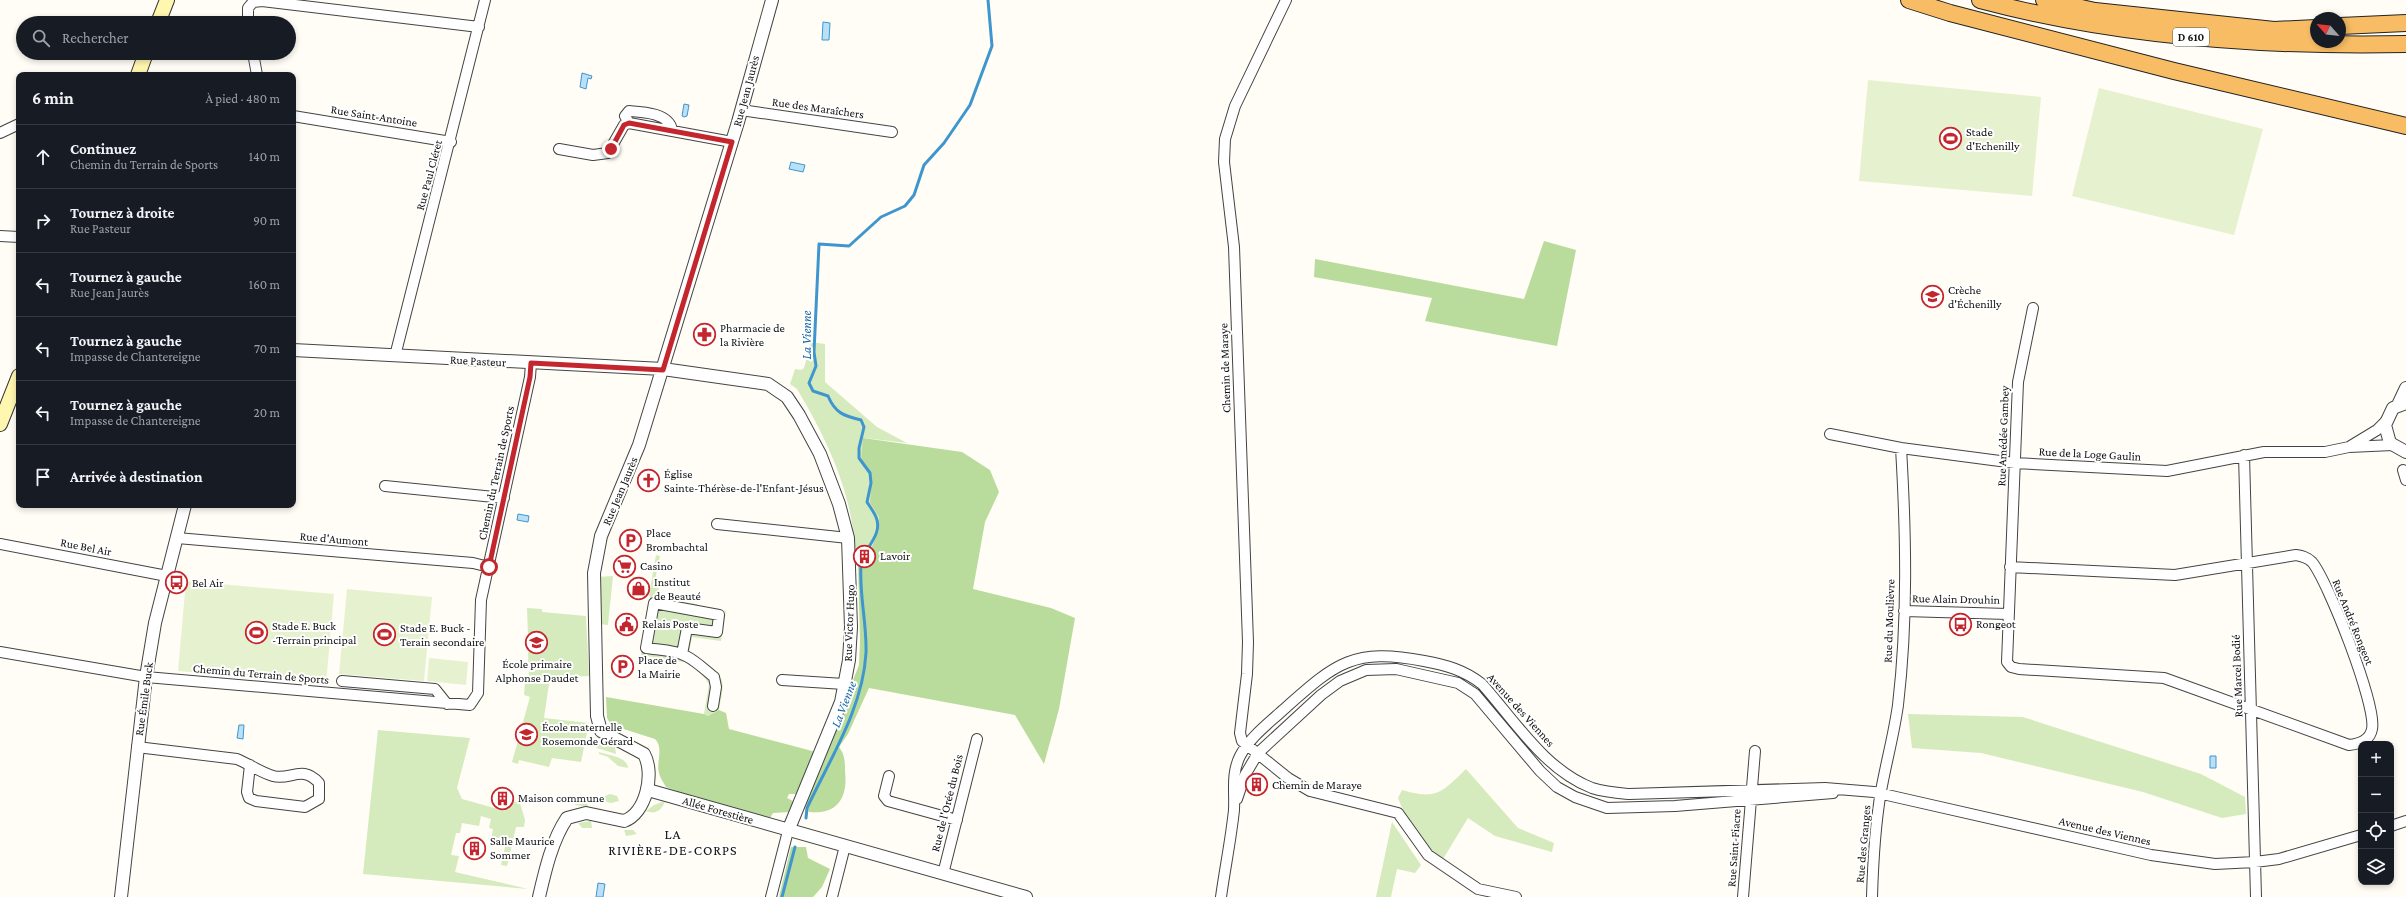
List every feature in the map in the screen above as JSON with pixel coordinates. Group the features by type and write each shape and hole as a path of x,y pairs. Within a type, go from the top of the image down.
{"highway":[{"path":"1909,0 1950,13 2166,69 2406,126"},
{"name":"D 610","path":"1980,0 2086,23 2208,39 2314,45 2406,44"},
{"name":"D 610","path":"2044,0 2095,11 2266,29 2310,28"},
{"path":"2346,26 2406,23"}],"main road":[{"path":"161,16 167,0"},
{"path":"137,72 143,60"},
{"path":"0,424 16,384"}],"street":[{"name":"Rue Paul Cléret","path":"395,356 451,142 486,0"},
{"name":"Rue Jean Jaurès","path":"540,897 548,865 561,826 566,818 586,813 624,821 630,819 640,806 648,790 647,760 644,754 601,731 597,716 594,573 601,534 639,445 663,370 732,142 772,0"},
{"name":"Chemin de Maraye","path":"1247,746 1242,741 1240,733 1247,674 1248,642 1234,247 1224,162 1225,139 1235,106 1286,0"},
{"path":"248,16 248,8 253,2 262,1 478,28"},
{"path":"254,60 256,72"},
{"name":"Rue des Maraîchers","path":"741,110 892,132"},
{"name":"Rue Saint-Antoine","path":"296,116 451,142"},
{"path":"558,149 593,156 608,153 624,125 629,123 732,142"},
{"path":"0,133 16,125"},
{"path":"0,236 16,237"},
{"name":"Rue Amédée Gambey","path":"2010,567 2018,382 2033,308"},
{"name":"Rue Pasteur","path":"296,350 663,370"},
{"name":"Chemin du Terrain de Sports","path":"0,652 146,677 470,705 478,693 481,600 530,377 531,363"},
{"name":"Rue Victor Hugo","path":"663,370 768,384 787,397 800,415 820,454 833,485 848,538 851,626 849,660 841,702 788,831"},
{"path":"2401,451 2386,437 2385,422 2389,413 2402,404 2406,388"},
{"name":"Rue de la Loge Gaulin","path":"2349,447 2377,430 2385,422"},
{"name":"Rue de la Loge Gaulin","path":"1830,434 1901,448 2015,463 2167,471 2244,455 2270,452 2325,452 2349,447 2401,451"},
{"name":"Rue du Moulièvre","path":"1881,793 1898,705 1904,611 1905,506 1901,448"},
{"name":"Rue Marcel Bodié","path":"2244,455 2256,897"},
{"path":"385,486 504,498"},
{"name":"Rue Émile Buck","path":"121,897 146,677 155,623 184,508"},
{"path":"717,524 848,538"},
{"name":"Rue d'Aumont","path":"177,538 473,563 489,567"},
{"name":"Rue Bel Air","path":"0,544 167,576"},
{"name":"Rue André Rongeot","path":"2296,555 2306,557 2312,562 2348,637 2363,681 2373,721 2370,736 2364,742 2349,745 2251,708 2164,678 2019,669 2011,667 2008,662 2010,567 2175,575 2246,564 2296,555"},
{"path":"687,628 717,632 720,615 654,602 646,648 682,654 693,660 717,680 713,706"},
{"path":"682,654 689,610"},
{"name":"Rue Alain Drouhin","path":"1904,611 2008,614"},
{"name":"Avenue des Viennes","path":"1221,897 1234,809 1234,776 1240,757 1258,732 1333,669 1366,656 1388,655 1442,665 1471,675 1482,684 1549,760 1563,772 1594,789 1629,794 1826,795 1844,790 1881,793 2173,860 2215,864 2255,862 2312,850 2358,836"},
{"name":"Avenue des Viennes","path":"1234,809 1245,775 1258,754 1340,680 1366,670 1396,669 1458,683 1474,694 1540,771 1557,787 1575,797 1607,808 1630,808 1751,795"},
{"path":"782,680 844,684"},
{"name":"Chemin du Terrain de Sports","path":"342,681 435,689 447,704"},
{"name":"Rue de l'Orée du Bois","path":"943,874 977,739"},
{"path":"1247,746 1288,778 1310,791 1398,813 1428,855 1478,888 1516,897"},
{"path":"137,747 237,759 250,765 259,771 275,777 305,774 314,777 319,783 319,799 306,807 256,801 249,798 247,792 250,765"},
{"name":"Rue Saint-Fiacre","path":"1743,897 1755,751"},
{"path":"889,776 884,796 888,801 956,820"},
{"name":"Allée Forestière","path":"648,790 788,831"},
{"name":"Rue des Granges","path":"1872,897 1873,862 1881,793"},
{"path":"2394,825 2406,821"},
{"path":"771,897 788,831 1026,897"},
{"path":"832,897 845,846"}],"green space":[{"name":"Stade d'Echenilly","path":"1868,80 2041,97 2032,196 1859,181"},
{"path":"2099,88 2263,129 2234,235 2072,196"},
{"path":"1544,241 1576,250 1557,346 1425,321 1432,298 1314,277 1315,259 1524,299"},
{"path":"811,342 825,344 825,382 877,427 907,443 864,438 861,460 871,474 870,503 879,517 879,531 871,552 865,549 860,560 855,557 854,535 845,491 829,449 797,389 790,384 795,369 801,370 804,368"},
{"path":"863,438 962,452 990,470 999,492 985,522 973,589 1051,608 1075,618 1059,709 1044,764 1015,715 869,688 848,734 839,747 844,756 845,765 846,780 843,796 834,807 827,811 809,812 806,798 859,665 860,641 858,565 865,563 879,531 879,517 870,503 871,474 861,460"},
{"path":"656,555 660,556 655,580 660,581 657,598 697,604 697,607 726,611 721,641 692,637 689,653 718,674 722,681 719,710 708,716 704,714 709,684 701,673 689,663 641,655 651,599 649,595"},
{"path":"613,576 608,625 599,624 597,577"},
{"name":"Stade E. Buck -Terrain principal","path":"186,581 334,594 326,684 178,671"},
{"name":"Stade E. Buck - Terain secondaire","path":"347,589 432,597 424,681 339,674"},
{"path":"527,608 542,609 542,612 586,616 589,676 548,678 548,681 529,681 528,652 531,652 531,636 528,636"},
{"path":"429,658 468,662 466,685 427,681"},
{"path":"525,683 549,684 544,718 589,723 581,762 552,758 549,767 519,760 518,764 512,762 530,697 524,695"},
{"path":"606,697 704,714 708,716 719,710 726,713 729,729 816,752 797,794 789,794 787,798 795,802 790,812 773,813 770,818 689,796 666,787 661,779 658,769 658,743 655,739 611,725 607,718"},
{"path":"1908,714 2023,717 2201,774 2245,797 2246,814 2222,818 2143,792 1981,753 1912,748"},
{"path":"378,730 470,738 457,788 462,799 505,811 511,801 520,803 525,820 524,827 516,827 507,866 501,865 506,843 491,840 493,829 489,828 491,819 481,816 479,826 462,823 460,833 456,833 451,855 459,856 455,872 528,889 363,874"},
{"path":"597,740 615,747 616,754 597,748 595,744"},
{"path":"599,752 612,755 625,761 628,768 618,766 608,757 599,754"},
{"path":"1466,769 1518,828 1554,843 1552,852 1495,836 1468,818 1443,859 1429,848 1410,824 1398,798 1402,790 1423,794 1438,792 1444,789"},
{"path":"610,794 617,796 619,801 611,803 589,797 600,798"},
{"path":"578,798 587,800 588,807 575,805"},
{"path":"665,801 658,811 646,811 654,805"},
{"path":"591,821 592,828 582,828 578,823"},
{"path":"1392,822 1421,865 1415,873 1397,869 1391,897 1376,897"},
{"path":"624,830 633,830 637,834 626,836"},
{"path":"791,847 806,847 808,858 830,869 822,887 813,897 779,897"}],"water":[{"path":"823,22 830,23 829,40 822,40"},
{"path":"582,73 592,76 591,79 588,78 586,89 580,87"},
{"path":"684,104 689,105 687,116 684,117 682,116"},
{"path":"791,162 805,165 803,172 789,169"},
{"path":"518,514 529,516 528,522 517,520"},
{"path":"239,725 244,725 243,739 237,738"},
{"path":"2210,756 2216,756 2216,768 2210,768"},
{"path":"598,883 605,884 603,897 596,897"}],"waterway":[{"name":"La Vienne","path":"806,818 807,808 844,733 859,694 864,673 866,653 861,587 861,565 862,559 875,536 878,524 875,515 867,502 871,483 870,473 859,458 859,448 864,427 861,420 841,413 837,410 828,396 813,391 809,383 816,366 814,352 819,244 849,246 881,217 905,206 914,195 924,165 944,143 970,105 992,46 988,0"},
{"name":"La Vienne","path":"782,897 795,847"}],"place":[{"name":"Stade d'Echenilly","path":"1950,139"},
{"name":"Crèche d'Échenilly","path":"1932,297"},
{"name":"Pharmacie de la Rivière","path":"704,335"},
{"name":"Église Sainte-Thérèse-de-l'Enfant-Jésus","path":"649,481"},
{"name":"Place Brombachtal","path":"631,540"},
{"name":"Lavoir","path":"865,556"},
{"name":"Casino","path":"624,566"},
{"name":"Bel Air","path":"176,583"},
{"name":"Institut de Beauté","path":"639,589"},
{"name":"Relais Poste","path":"626,624"},
{"name":"Rongeot","path":"1961,624"},
{"name":"Stade E. Buck -Terrain principal","path":"256,633"},
{"name":"Stade E. Buck - Terain secondaire","path":"385,635"},
{"name":"École primaire Alphonse Daudet","path":"537,643"},
{"name":"Place de la Mairie","path":"623,667"},
{"name":"École maternelle Rosemonde Gérard","path":"527,734"},
{"name":"Chemin de Maraye","path":"1256,785"},
{"name":"Maison commune","path":"502,798"},
{"name":"Salle Maurice Sommer","path":"475,848"}],"district":[{"name":"LA RIVIÈRE-DE-CORPS","path":"673,842"}],"route":[{"path":"489,567 497,535 516,436 530,377 531,363 663,370 732,142 629,123 624,125 611,149"}]}
